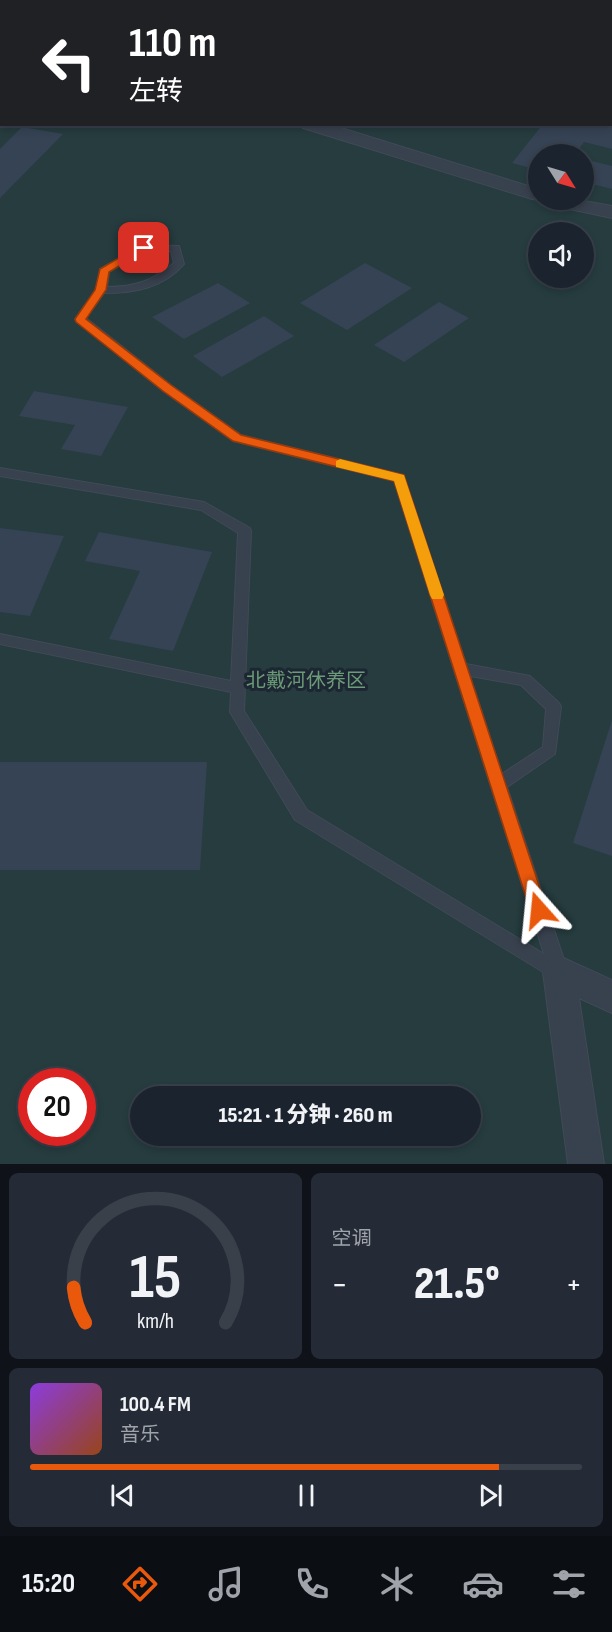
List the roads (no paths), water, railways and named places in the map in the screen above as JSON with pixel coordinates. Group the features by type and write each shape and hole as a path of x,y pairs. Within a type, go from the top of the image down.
{"street":[{"path":"315,126 528,192"},
{"path":"594,208 612,212"},
{"path":"559,972 612,997"},
{"path":"559,972 586,1164"}],"lane":[{"path":"101,290 132,290 162,280 179,264 175,248 144,248 104,271 101,290 80,319 167,388 237,438 399,478 559,972"},
{"path":"0,472 204,506 245,531 237,712 302,815 559,972"},
{"path":"0,639 238,688"},
{"path":"461,669 525,680 554,707 550,750 498,785"}],"park label":[{"name":"北戴河休养区","path":"306,680"}]}
